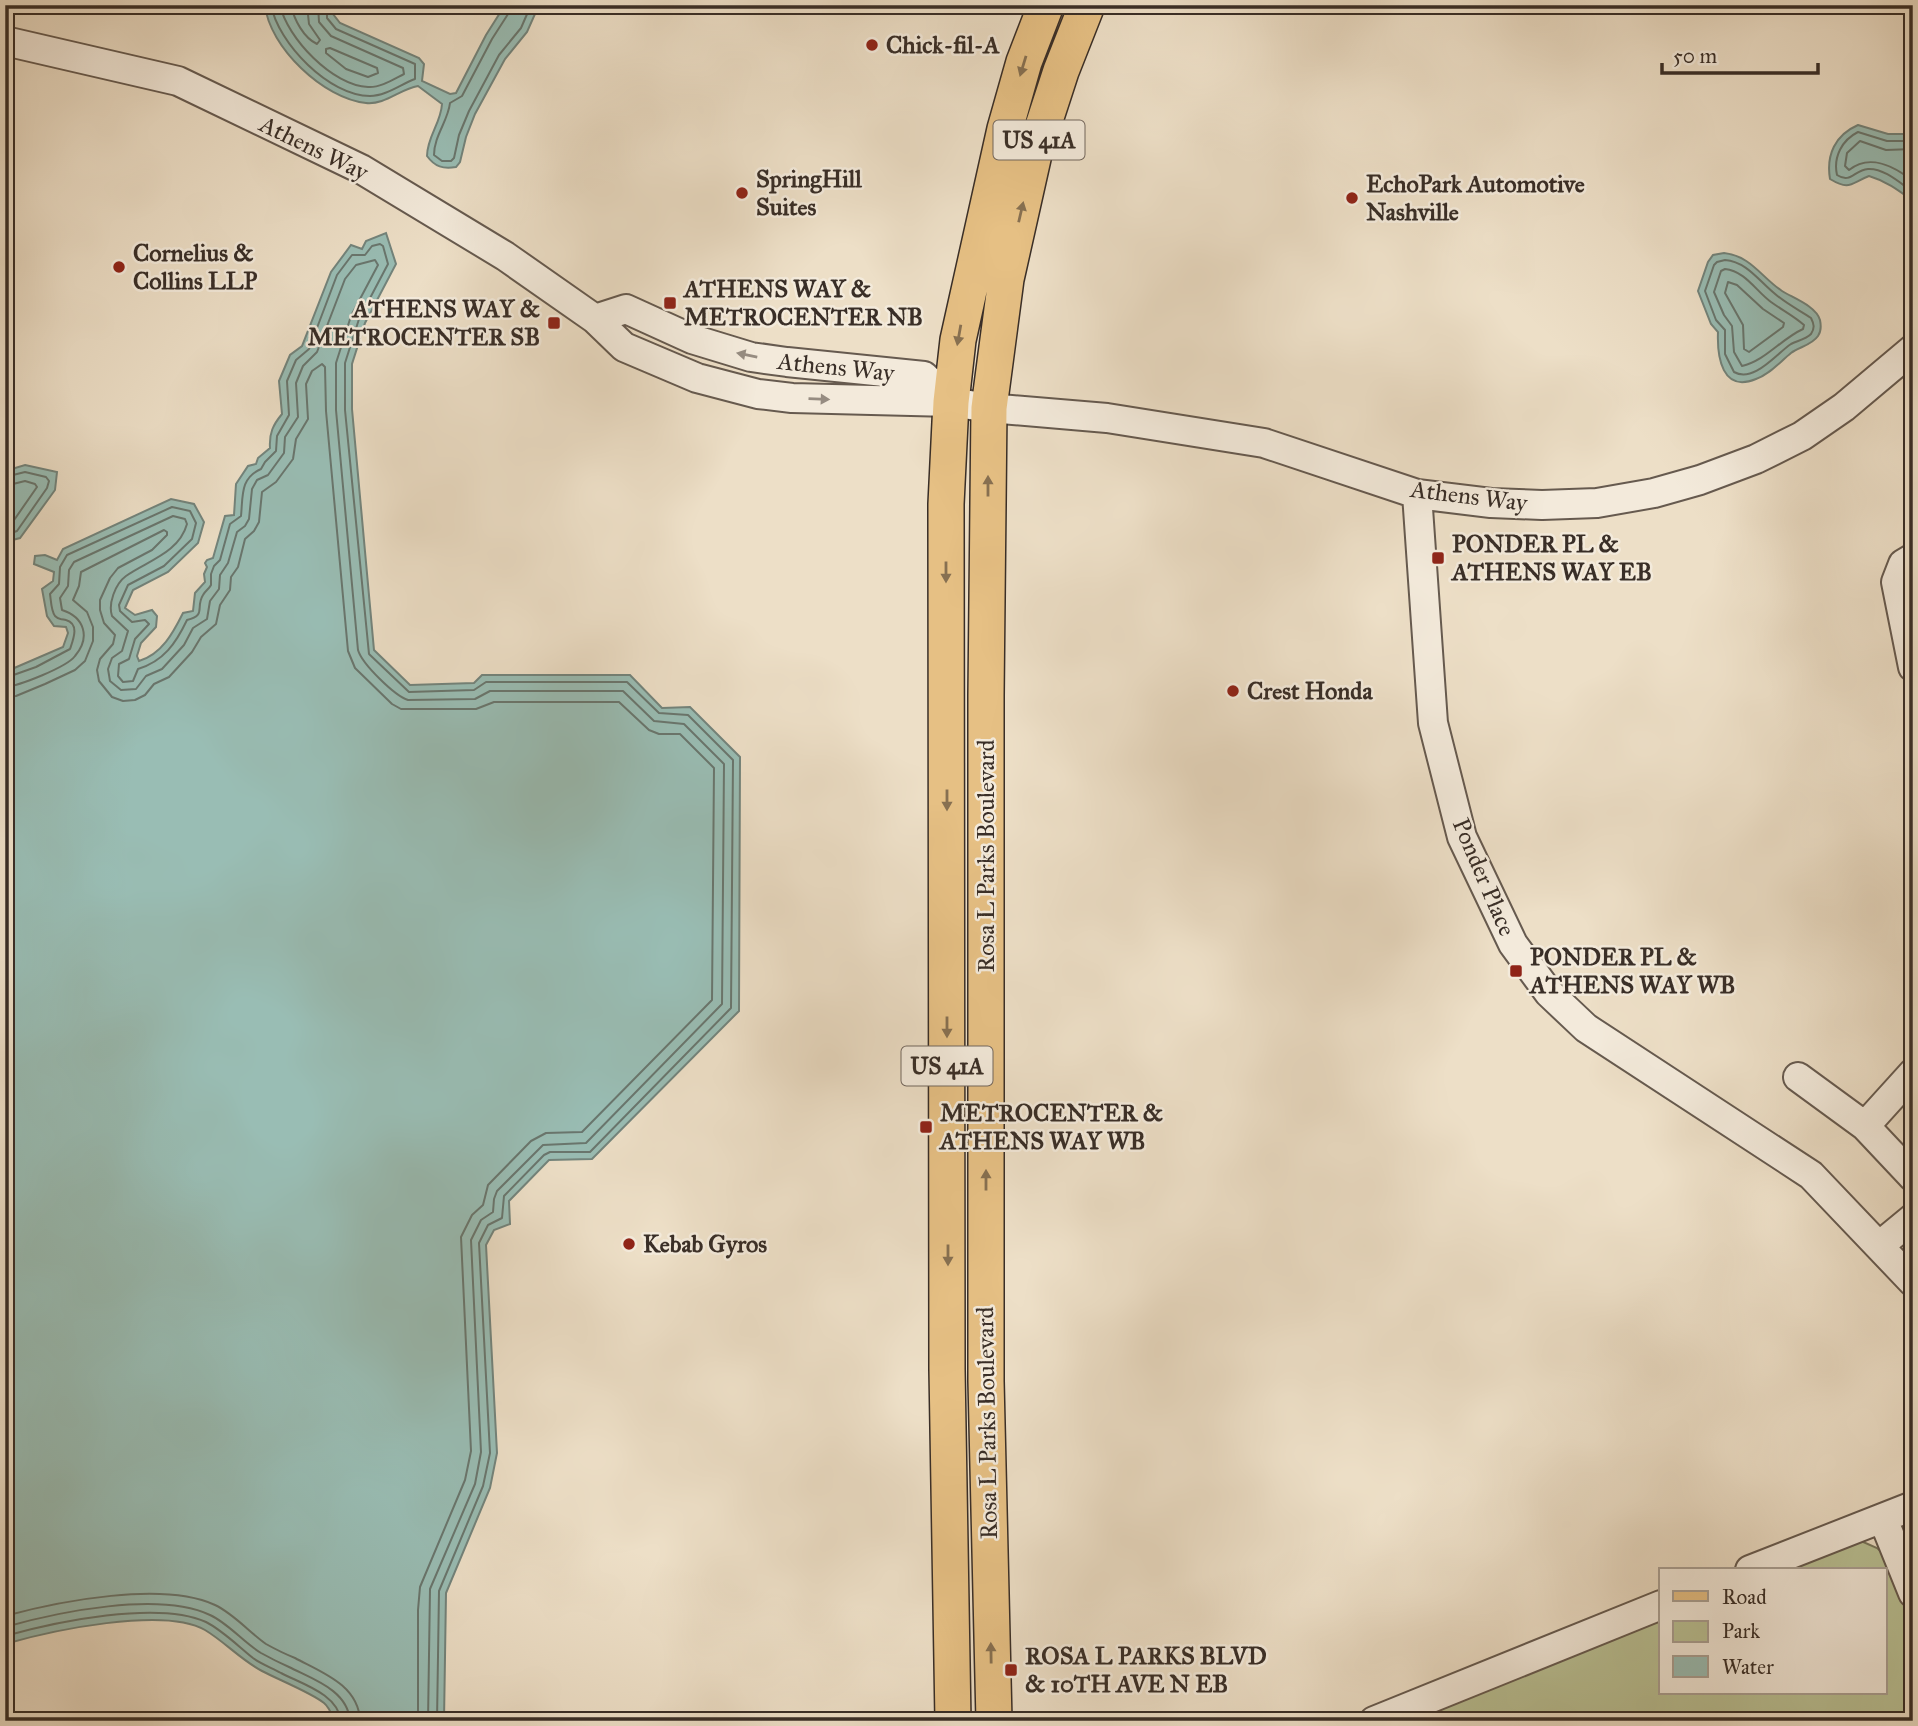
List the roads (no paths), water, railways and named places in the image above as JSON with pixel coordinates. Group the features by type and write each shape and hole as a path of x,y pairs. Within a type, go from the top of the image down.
{"main road":[{"name":"Rosa L Parks Boulevard","path":"953,1721 947,1369 946,504 951,402 958,340 1005,129 1024,62 1046,5"},
{"name":"Rosa L Parks Boulevard","path":"994,1721 986,1381 986,695 989,408 1006,279 1034,154 1061,71 1087,5"}],"street":[{"name":"Athens Way","path":"5,41 178,81 361,169 505,256 595,319 624,347 697,378 733,389 792,398 951,402 1107,418 1264,443 1417,494 1491,503 1542,505 1597,503 1654,493 1745,463 1802,436 1844,407 1913,349"},
{"name":"Ponder Place","path":"1417,494 1433,723 1462,837 1513,944 1549,993 1586,1028 1811,1175 1913,1282"},
{"path":"1913,558 1903,564 1896,582 1913,667"},
{"path":"1865,1126 1913,1073"},
{"path":"1798,1077 1865,1126 1913,1177"},
{"path":"1879,1246 1913,1219"},
{"path":"1755,1568 1913,1506"},
{"path":"1883,1519 1913,1593"},
{"path":"1374,1721 1659,1606"}],"water":[{"path":"265,5 335,5 333,14 340,23 419,58 424,64 422,81 450,94 456,93 505,5 539,5 527,32 505,59 475,114 460,162 456,167 447,168 436,165 427,156 442,104 418,86 373,103 350,99 333,92 301,68 288,53 269,21"},
{"path":"1858,125 1888,134 1913,134 1913,201 1886,183 1869,176 1846,185 1830,179 1829,162 1834,147 1843,134"},
{"path":"386,233 396,264 365,323 352,364 352,409 374,650 410,685 474,683 482,675 630,675 662,708 690,707 740,757 739,1011 592,1159 549,1160 509,1201 510,1224 494,1230 486,1245 497,1453 490,1488 446,1593 444,1721 335,1721 319,1699 262,1671 205,1630 186,1623 136,1620 106,1623 5,1644 5,672 63,647 68,633 66,627 54,626 47,616 42,589 53,581 54,572 34,564 35,556 45,555 57,560 63,549 171,499 194,504 204,522 198,543 168,572 133,590 125,608 135,615 152,610 157,616 156,627 141,643 137,656 139,661 160,648 183,613 193,611 195,593 205,582 205,563 213,558 225,516 234,515 236,484 248,466 256,464 258,458 270,448 272,430 282,414 279,381 290,355 302,346 331,272 351,245 362,249 366,241"},
{"path":"1724,253 1742,258 1782,291 1809,307 1818,315 1821,328 1812,342 1791,353 1766,374 1745,382 1729,377 1724,370 1719,352 1718,332 1711,324 1698,291 1708,262 1713,255"},
{"path":"25,465 57,472 55,490 20,538 5,542 5,471"}],"place":[{"name":"Chick-fil-A","path":"872,45"},
{"name":"SpringHill Suites","path":"742,193"},
{"name":"EchoPark Automotive Nashville","path":"1352,198"},
{"name":"Cornelius & Collins LLP","path":"119,267"},
{"name":"ATHENS WAY & METROCENTER NB","path":"670,303"},
{"name":"ATHENS WAY & METROCENTER SB","path":"554,323"},
{"name":"PONDER PL & ATHENS WAY EB","path":"1438,558"},
{"name":"Crest Honda","path":"1233,691"},
{"name":"PONDER PL & ATHENS WAY WB","path":"1516,971"},
{"name":"METROCENTER & ATHENS WAY WB","path":"926,1127"},
{"name":"Kebab Gyros","path":"629,1244"},
{"name":"ROSA L PARKS BLVD & 10TH AVE N EB","path":"1011,1670"}]}
